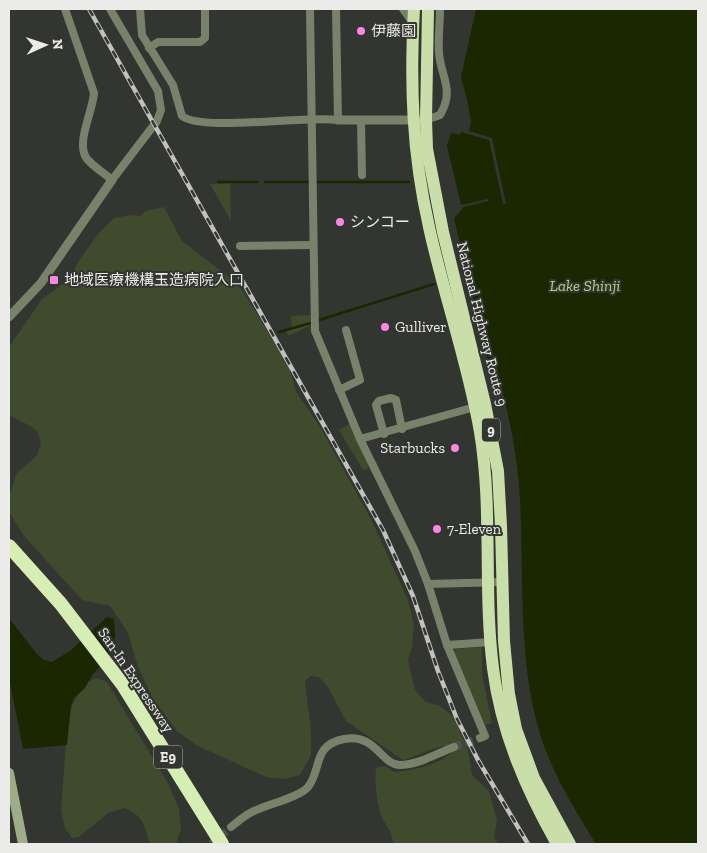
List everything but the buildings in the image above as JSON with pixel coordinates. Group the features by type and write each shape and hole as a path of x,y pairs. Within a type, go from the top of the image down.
{"highway":[{"name":"National Highway Route 9","path":"414,9 412,120 417,163 429,229 475,407 485,468 491,642 498,695 509,739 524,779 558,844"},
{"name":"National Highway Route 9","path":"428,9 427,149 435,196 492,436 500,502 506,667 516,729 534,778 570,844"},
{"name":"San-In Expressway","path":"9,546 74,623 122,687 212,838 222,844"},
{"name":"San-In Expressway","path":"9,553 74,623"},
{"name":"E9","path":"212,838 229,844"}],"main road":[{"path":"9,772 23,844"}],"street":[{"path":"64,9 94,93 93,107 83,137 84,152 87,158 112,180"},
{"path":"9,317 40,283 112,180 157,121 161,101 158,91 110,9"},
{"path":"140,9 142,35 173,85 178,110 186,119 213,122 426,120 440,115 447,96 447,84 440,64 440,9"},
{"path":"149,48 158,42 200,42 205,38 205,9"},
{"path":"310,9 312,244 315,331 360,440 415,551 428,584 447,645 485,736 480,738"},
{"path":"336,9 338,120"},
{"path":"403,9 414,23"},
{"path":"362,121 362,175"},
{"path":"240,246 312,244"},
{"path":"339,390 360,380 346,330"},
{"path":"384,434 376,405 379,401 391,398 396,400 402,429"},
{"path":"360,440 475,407"},
{"path":"428,584 503,582"},
{"path":"447,645 491,642"},
{"path":"231,827 250,813 302,792 309,786 322,752 330,744 338,740 357,738 367,741 391,762 398,765 410,763 454,747"}],"shaded area":[{"path":"230,183 231,221 210,184"},
{"path":"164,207 182,241 239,285 289,366 296,392 319,425 371,519 408,600 414,624 412,647 408,660 415,690 426,702 440,706 453,716 468,749 472,775 489,791 497,820 494,838 499,844 393,844 390,831 381,815 378,804 376,768 385,766 394,772 428,766 450,754 455,748 453,745 447,745 403,760 346,721 328,687 319,677 311,676 305,681 311,731 311,755 300,775 284,779 266,777 196,745 177,731 153,699 138,667 128,633 110,606 82,600 24,536 9,512 9,497 17,473 37,455 41,443 38,433 32,427 9,415 9,347 42,299 68,280 82,256 99,233 114,218 130,215 141,216 145,211"},
{"path":"310,315 311,325 288,336 286,331 292,329 291,316"},
{"path":"351,423 369,468 363,470 339,430"},
{"path":"482,647 482,673 492,723 485,725 453,653 456,649"},
{"path":"96,678 107,682 169,785 179,809 181,829 176,844 150,844 140,818 125,808 108,813 79,837 72,838 65,828 61,811 68,714 82,686"}],"water":[{"name":"Lake Shinji","path":"476,9 698,9 698,844 596,844 554,770 537,723 531,696 524,640 520,501 514,448 496,363 488,362 454,218 464,207 489,201 488,199 461,205 447,146 451,133 460,135 461,132 489,140 503,204 506,204 492,138 469,131 471,122 461,77"},
{"path":"107,617 114,619 115,636 113,650 91,677 85,688 74,698 71,706 67,745 23,749 9,678 9,618 37,654 44,660 52,662 70,651"}],"waterway":[{"path":"218,182 257,182"},
{"path":"265,182 309,182"},
{"path":"317,182 409,182"},
{"path":"319,320 434,284"},
{"path":"279,332 311,323"}],"tunnel":[{"path":"454,747 480,738"},
{"path":"211,844 231,827"}],"railway":[{"path":"89,9 383,530 413,596 438,671 457,719 478,760 528,844"}],"place":[{"name":"伊藤園","path":"361,31"},
{"name":"シンコー","path":"340,222"},
{"name":"地域医療機構玉造病院入口","path":"54,280"},
{"name":"Gulliver","path":"385,327"},
{"name":"Starbucks","path":"455,448"},
{"name":"7-Eleven","path":"437,529"}]}
